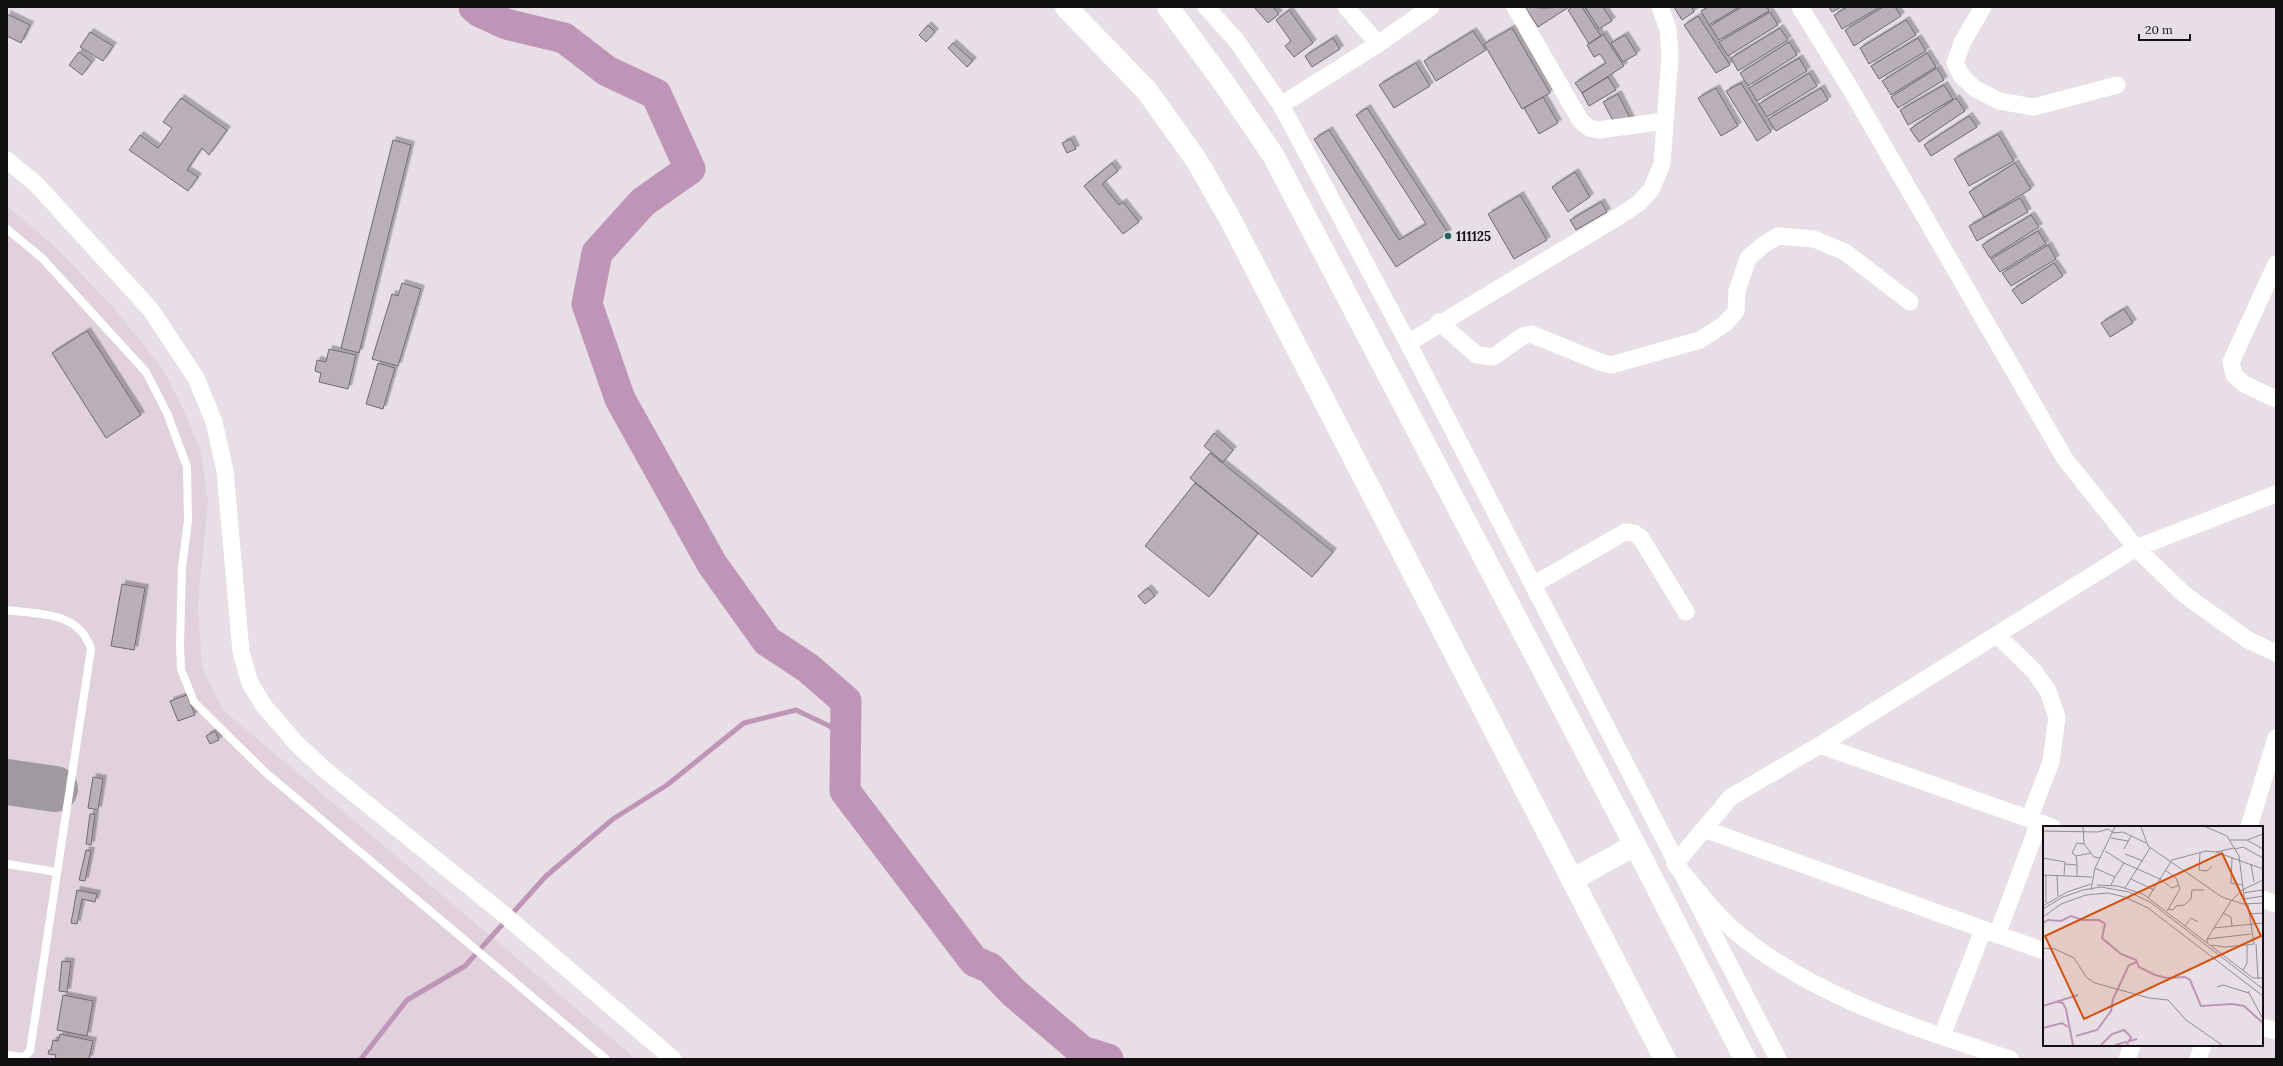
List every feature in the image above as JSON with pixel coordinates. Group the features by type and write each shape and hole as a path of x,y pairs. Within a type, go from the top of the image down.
{"main road":[{"path":"1066,7 1147,92 1197,161 1229,217 1665,1059"},
{"path":"1168,7 1224,83 1273,155 1635,845 1745,1059"},
{"path":"1572,880 1635,845"}],"street":[{"path":"1206,7 1236,40 1281,105 1408,343 1675,864 1778,1059"},
{"path":"1346,7 1378,44"},
{"path":"1281,105 1378,44 1431,7"},
{"path":"1515,7 1580,120 1589,128 1599,130 1665,121"},
{"path":"1408,343 1439,322 1639,203 1651,190 1662,164 1670,56 1668,29 1660,7"},
{"path":"1800,7 1850,88 2066,459 2136,548 2185,595 2248,640 2275,649"},
{"path":"1984,7 1962,43 1955,63 1961,75 1974,88 1999,101 2034,107 2117,85"},
{"path":"7,160 37,185 151,310 196,378 214,422 225,471 241,652 250,683 264,706 297,744 325,770 501,912 673,1059"},
{"path":"1439,322 1477,355 1493,357 1523,336 1531,334 1600,362 1611,364 1622,362 1700,340 1726,323 1736,311 1737,291 1748,258 1763,244 1778,236 1814,239 1845,252 1910,302"},
{"path":"2276,264 2231,362 2234,375 2244,384 2276,399"},
{"path":"1675,864 1731,797 1820,745 2136,548 2276,494"},
{"path":"1533,585 1625,532 1634,533 1641,538 1686,612"},
{"path":"1942,1036 2040,823 2051,762 2057,717 2048,691 2034,671 1997,635"},
{"path":"2249,826 2271,779 2276,738"},
{"path":"1820,745 2040,823"},
{"path":"1704,829 2043,951"},
{"path":"1675,864 1734,931 1763,954 1809,981 1858,1004 1942,1036 2010,1059"},
{"path":"2263,899 2276,904"},
{"path":"2263,1027 2276,1031"},
{"path":"2127,1059 2132,1046"},
{"path":"2198,1059 2204,1046"}],"lane":[{"path":"7,229 42,258 146,372 167,412 186,467 188,521 182,567 180,643 181,669 194,702 265,772 606,1059"},
{"path":"7,610 66,619 80,628 88,638 91,649 30,1051 24,1057 7,1055"},
{"path":"7,864 57,872"}],"shaded area":[{"path":"7,206 53,245 113,307 162,368 181,404 201,451 208,502 198,604 202,667 223,710 636,1059 7,1059"}],"building":[{"path":"1254,7 1273,7 1279,14 1268,23"},
{"path":"1525,7 1544,8 1569,7 1538,27"},
{"path":"1572,7 1582,7 1601,36 1589,44 1568,10"},
{"path":"1585,7 1603,7 1612,21 1599,29"},
{"path":"1674,7 1692,7 1694,12 1682,20"},
{"path":"1708,7 1739,7 1709,25 1701,11"},
{"path":"1742,7 1767,7 1769,11 1719,40 1710,26"},
{"path":"1829,7 1841,7 1832,12"},
{"path":"1847,7 1880,7 1842,29 1834,15"},
{"path":"1883,7 1895,7 1901,16 1854,46 1845,30"},
{"path":"1289,10 1313,43 1294,57 1285,46 1291,41 1276,20"},
{"path":"1770,12 1778,25 1728,56 1719,42"},
{"path":"7,14 30,25 21,43 7,36"},
{"path":"1698,16 1730,65 1716,73 1684,25"},
{"path":"1906,20 1916,35 1869,64 1860,48"},
{"path":"928,25 935,32 926,42 919,35"},
{"path":"1512,28 1550,93 1522,109 1484,44"},
{"path":"1780,28 1788,40 1738,71 1731,58"},
{"path":"1473,31 1486,50 1436,81 1424,61"},
{"path":"90,32 113,46 103,61 80,47"},
{"path":"1603,34 1624,66 1582,93 1575,83 1606,63 1600,54 1594,57 1587,45"},
{"path":"1625,35 1637,54 1623,62 1611,43"},
{"path":"1333,38 1340,49 1312,67 1305,56"},
{"path":"1918,38 1926,51 1879,79 1871,66"},
{"path":"1789,42 1797,55 1748,86 1740,73"},
{"path":"953,43 973,61 967,67 948,48"},
{"path":"79,52 92,62 82,75 69,65"},
{"path":"1927,53 1936,67 1891,95 1882,81"},
{"path":"1799,58 1807,71 1757,101 1749,88"},
{"path":"1416,63 1430,86 1394,108 1379,85"},
{"path":"1937,68 1944,80 1898,108 1891,97"},
{"path":"1809,73 1817,86 1767,117 1759,104"},
{"path":"1608,77 1616,90 1589,106 1582,93"},
{"path":"1741,83 1771,132 1757,141 1726,91"},
{"path":"1944,85 1953,99 1908,125 1900,110"},
{"path":"1716,88 1738,126 1721,136 1698,98"},
{"path":"1821,88 1828,100 1776,131 1768,119"},
{"path":"1618,94 1631,120 1617,128 1603,102"},
{"path":"1543,97 1558,123 1539,134 1524,108"},
{"path":"181,98 227,130 209,155 202,148 187,170 198,177 188,191 129,150 140,135 158,148 172,128 163,122"},
{"path":"1956,98 1965,111 1919,142 1910,129"},
{"path":"1367,108 1448,233 1396,267 1314,139 1329,130 1399,240 1426,224 1356,115"},
{"path":"1969,116 1977,127 1931,156 1924,145"},
{"path":"1998,134 2014,161 1969,186 1954,159"},
{"path":"1071,139 1076,149 1067,153 1062,143"},
{"path":"393,140 411,145 359,353 341,348"},
{"path":"1112,163 1118,171 1102,184 1119,205 1123,202 1139,222 1123,234 1084,186"},
{"path":"2015,163 2031,189 1984,217 1969,192"},
{"path":"1575,172 1590,197 1568,212 1552,187"},
{"path":"1520,195 1547,240 1514,259 1488,214"},
{"path":"2020,198 2028,212 1977,241 1969,226"},
{"path":"1601,202 1607,212 1576,230 1570,220"},
{"path":"2031,215 2039,227 1990,258 1982,245"},
{"path":"2038,231 2046,244 2000,272 1991,259"},
{"path":"2048,245 2056,259 2011,286 2002,273"},
{"path":"2054,263 2063,276 2022,304 2012,290"},
{"path":"402,283 421,289 398,366 372,359 392,294 398,296"},
{"path":"2124,309 2133,323 2110,337 2101,323"},
{"path":"87,331 141,415 106,438 52,353"},
{"path":"329,349 356,355 348,389 319,382 321,373 315,371 317,360 326,362"},
{"path":"378,363 395,368 383,409 366,404"},
{"path":"1214,433 1233,450 1223,462 1204,446"},
{"path":"1210,453 1333,552 1312,577 1190,478"},
{"path":"1195,483 1258,533 1209,597 1145,546"},
{"path":"122,584 145,588 134,650 111,646"},
{"path":"1148,588 1155,596 1145,604 1138,596"},
{"path":"187,695 195,715 178,721 170,701"},
{"path":"215,731 219,740 210,744 206,736"},
{"path":"93,777 103,779 98,810 88,808"},
{"path":"90,814 95,814 91,845 86,844"},
{"path":"86,850 91,851 85,881 79,880"},
{"path":"77,890 97,894 95,902 82,899 77,924 71,923"},
{"path":"62,961 71,962 67,992 59,991"},
{"path":"63,995 93,1001 87,1036 57,1030"},
{"path":"60,1034 93,1041 89,1059 55,1059 56,1055 48,1054 49,1050 51,1050 53,1040 58,1041"}],"waterway":[{"path":"474,7 480,12 506,24 564,38 607,71 656,94 690,169 643,202 597,253 587,304 620,399 712,564 767,641 808,668 846,701 845,791 974,961 990,968 1013,992 1082,1051 1108,1059"},
{"path":"361,1059 407,1000 465,966 546,876 613,819 667,785 744,723 796,710 846,734"}],"taxiway":[{"path":"7,782 55,789"}],"place":[{"name":"111125","path":"1448,236"}]}
